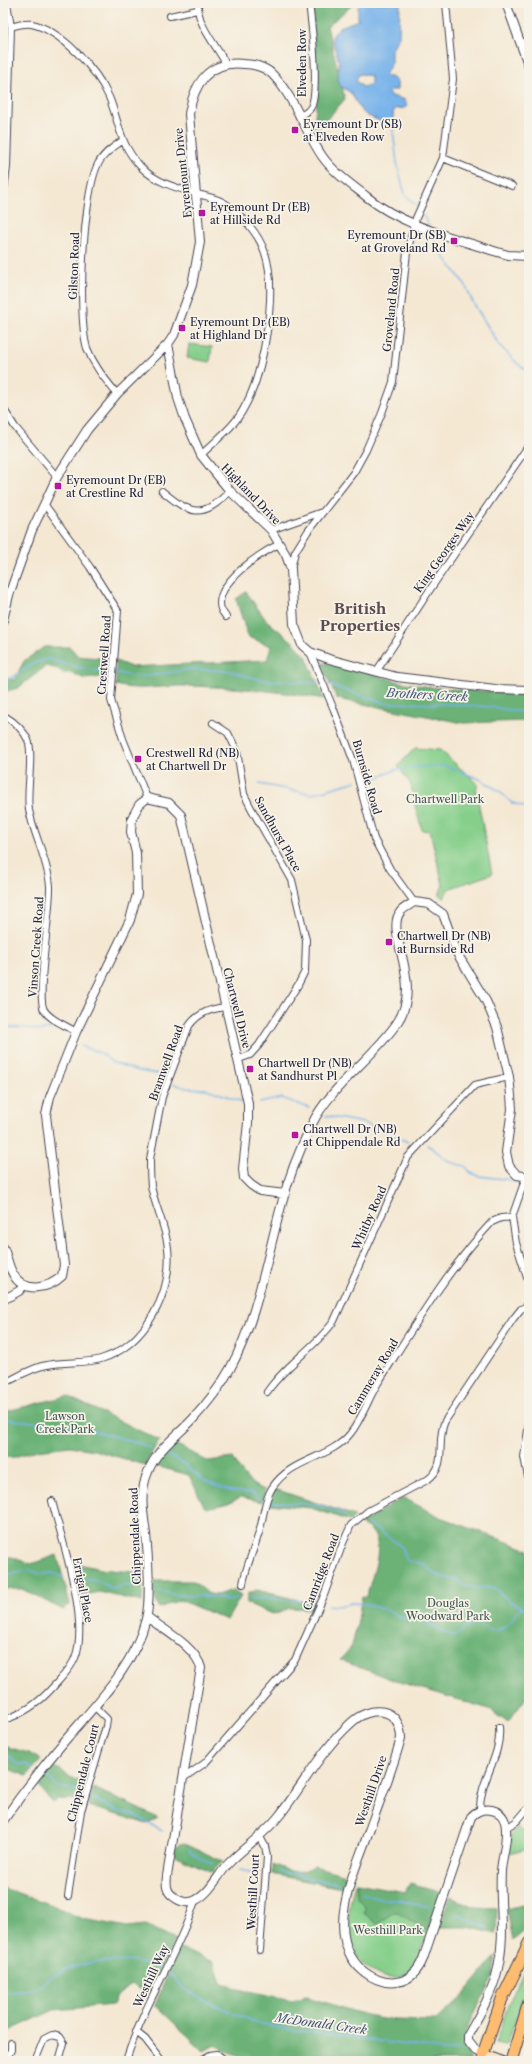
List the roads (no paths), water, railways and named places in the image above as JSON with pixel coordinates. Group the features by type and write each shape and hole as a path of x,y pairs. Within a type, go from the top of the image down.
{"highway":[{"path":"482,2058 502,1999 529,1943"},
{"path":"511,2061 529,2002"}],"main road":[{"path":"482,2058 501,2061"}],"street":[{"path":"3,197 7,167 11,27 7,3"},
{"name":"Elveden Row","path":"299,117 307,112 312,105 312,30 310,3"},
{"name":"Groveland Road","path":"291,569 295,552 301,542 354,472 366,450 382,413 393,382 407,252 414,224 443,158 453,79 446,3"},
{"path":"506,3 529,67"},
{"path":"170,16 198,6 206,31 226,64"},
{"path":"11,27 31,24 63,41 77,53 96,75 108,96 122,141 128,152 149,174 160,181 226,204 258,236 265,252 270,271 264,344 252,392 244,410 232,424 201,454"},
{"name":"Eyremount Drive","path":"3,620 32,530 57,477 87,430 117,394 168,344 174,335 184,311 197,264 200,236 189,133 189,114 192,98 200,81 210,71 226,64 248,64 258,66 271,72 282,85 323,158 368,198 390,213 414,224 508,255 529,256"},
{"name":"Gilston Road","path":"117,394 97,370 87,347 83,319 82,281 86,223 93,177 98,163 106,153 122,141"},
{"path":"443,158 512,186"},
{"name":"Highland Drive","path":"168,344 178,398 185,419 201,454 230,491 271,530 280,544 291,569 294,624 302,645 310,652"},
{"path":"3,408 15,427 57,477"},
{"name":"King Georges Way","path":"376,672 431,588 529,445"},
{"path":"162,491 183,508 194,511 207,509 230,491"},
{"name":"Crestwell Road","path":"45,505 90,567 118,611 111,700 123,739 147,798"},
{"path":"271,530 323,511"},
{"path":"226,617 221,609 222,595 232,580 250,562 280,544"},
{"path":"310,652 329,659 410,680 495,689 529,690"},
{"name":"Burnside Road","path":"310,652 353,760 374,839 390,869 414,902"},
{"name":"Vinson Creek Road","path":"3,715 18,726 29,741 29,810 46,866 50,886 41,993 44,1009 52,1018 76,1032"},
{"name":"Sandhurst Place","path":"213,723 228,733 237,750 244,794 292,880 306,940 305,971 298,985 259,1045 250,1055 239,1059"},
{"path":"3,1247 12,1272 17,1281 24,1285 45,1287 62,1276 64,1265 46,1115 50,1097 76,1032 130,920 137,894 136,853 131,832 132,818 139,805 147,798"},
{"name":"Chartwell Drive","path":"147,798 169,803 181,815 225,1007 239,1059 248,1103 248,1123 243,1169 244,1178 260,1191 285,1194"},
{"path":"285,1194 302,1147 314,1120 324,1105 388,1035 404,1010 408,985 405,964 396,934 396,927 401,911 414,902 429,904 443,914 458,954 486,1001 497,1027 509,1077 512,1109 506,1152 509,1166 517,1175 528,1177 512,1217 516,1244 529,1284"},
{"name":"Bramwell Road","path":"11,1380 32,1369 48,1364 100,1360 115,1354 132,1343 152,1316 163,1293 168,1275 169,1260 168,1246 151,1186 150,1163 162,1097 184,1039 194,1018 202,1012 225,1007"},
{"name":"Whitby Road","path":"267,1392 274,1381 326,1333 334,1321 408,1157 475,1085 509,1077"},
{"name":"Chippendale Road","path":"3,1821 24,1790 94,1707 126,1664 147,1617 147,1547 142,1489 146,1476 153,1461 162,1448 192,1419 213,1394 228,1373 241,1348 252,1321 285,1194"},
{"name":"Cammeray Road","path":"244,1584 245,1573 259,1532 267,1497 275,1483 295,1466 335,1446 349,1435 378,1383 452,1270 492,1222 501,1218 512,1217"},
{"path":"3,1300 19,1291 24,1285"},
{"name":"Camridge Road","path":"182,1779 205,1763 295,1660 323,1598 351,1525 368,1511 427,1480 435,1473 441,1461 441,1431 445,1422 513,1318 529,1305"},
{"path":"529,1423 524,1457 529,1482"},
{"name":"Errigal Place","path":"3,1720 20,1714 42,1699 70,1668 80,1640 80,1622 75,1595 52,1500"},
{"path":"147,1617 188,1647 199,1661 201,1668 200,1686 182,1779 167,1876 167,1887 174,1898 182,1902 195,1901"},
{"name":"Chippendale Court","path":"68,1896 81,1811 107,1719 94,1707"},
{"name":"Westhill Drive","path":"195,1901 202,1896 229,1863 260,1836 279,1816 330,1746 352,1722 370,1711 382,1711 393,1717 398,1724 401,1738 351,1882 346,1904 344,1928 348,1950 360,1968 378,1980 396,1982 411,1976 420,1966 454,1871 469,1821 473,1814 480,1810"},
{"path":"482,2058 468,2041 468,2035 489,1995 498,1970 502,1941 503,1921 501,1882 506,1828 505,1820 497,1812 480,1810 480,1798 498,1744 500,1736 499,1727"},
{"path":"506,1828 517,1821 529,1807"},
{"name":"Westhill Court","path":"260,1836 265,1846 267,1857 260,1950"},
{"name":"Westhill Way","path":"126,2061 136,2032 186,1927 195,1901"},
{"path":"136,2032 145,2038 162,2061"},
{"path":"35,2061 44,2039 52,2035 60,2037 64,2044 60,2061"},
{"path":"5,2061 11,2050 11,2043"},
{"path":"200,2061 210,2055 216,2054 226,2061"}],"water":[{"path":"361,3 400,3 399,36 391,51 391,64 385,75 393,78 397,82 397,90 390,90 389,95 405,100 407,106 404,108 395,109 393,113 394,124 389,125 366,115 361,110 351,93 339,85 339,61 332,40 333,35 340,27 358,20 358,7","holes":["361,74 371,76 371,84 363,87 356,81 358,75"]}],"waterway":[{"path":"392,123 397,163 405,195 419,208"},
{"path":"423,215 429,226"},
{"path":"433,235 445,258 466,286 471,299 499,345 519,365 529,372"},
{"name":"Brothers Creek","path":"3,683 36,662 48,659 76,667 107,672"},
{"name":"Brothers Creek","path":"114,672 133,676 146,676 192,669 230,671 262,680 318,683"},
{"name":"Brothers Creek","path":"327,684 385,703 449,704 491,707 529,713"},
{"path":"363,780 376,778 395,770 415,767 446,766 480,779 499,791 512,803 529,808"},
{"path":"259,784 312,794 356,781"},
{"path":"3,1027 27,1028 41,1031 51,1028"},
{"path":"81,1046 101,1053 112,1062 139,1071 159,1074"},
{"path":"174,1084 186,1088 207,1089 243,1102"},
{"path":"260,1103 282,1098 309,1108"},
{"path":"326,1116 364,1123 387,1133"},
{"path":"393,1135 408,1142"},
{"path":"427,1145 449,1161 465,1166 471,1173 482,1177 506,1179 517,1182"},
{"path":"3,1419 76,1426 138,1443 150,1448"},
{"path":"165,1454 183,1463 204,1481 230,1491 252,1493 260,1499"},
{"path":"273,1502 316,1504 346,1515"},
{"path":"368,1524 401,1547 408,1561 424,1564 434,1574 441,1577 456,1579 464,1585 478,1588 488,1587 497,1590 509,1601 529,1610"},
{"path":"3,1574 10,1575 27,1570 42,1574 52,1573 63,1577"},
{"path":"75,1579 94,1579 113,1589 125,1585 139,1587"},
{"path":"159,1591 177,1595 217,1597 227,1601 238,1598"},
{"path":"247,1599 266,1598 312,1602"},
{"path":"328,1605 339,1606 351,1603 366,1604 389,1611 403,1618 417,1617 451,1635 457,1635 465,1628 476,1623 486,1629 495,1631 508,1624 521,1608"},
{"path":"3,1756 9,1756 18,1764 25,1764 34,1768"},
{"path":"45,1774 58,1787 72,1789 79,1792"},
{"path":"94,1799 117,1811 133,1814 162,1831"},
{"path":"189,1850 199,1858 214,1863"},
{"path":"239,1870 258,1873"},
{"path":"279,1872 298,1874 311,1879 333,1882 339,1886"},
{"path":"362,1893 380,1899 399,1900 422,1906 429,1906"},
{"path":"457,1914 488,1928"},
{"name":"McDonald Creek","path":"3,1993 34,1989 54,1975 66,1970 93,1963 108,1961 137,1962 162,1970"},
{"name":"McDonald Creek","path":"169,1974 183,1988 200,1998 240,2016 271,2027 431,2048 442,2052 459,2050"}],"place":[{"name":"Eyremount Dr (SB) at Elveden Row","path":"295,130"},
{"name":"Eyremount Dr (EB) at Hillside Rd","path":"202,213"},
{"name":"Eyremount Dr (SB) at Groveland Rd","path":"454,241"},
{"name":"Eyremount Dr (EB) at Highland Dr","path":"182,328"},
{"name":"Eyremount Dr (EB) at Crestline Rd","path":"58,486"},
{"name":"Crestwell Rd (NB) at Chartwell Dr","path":"138,759"},
{"name":"Chartwell Dr (NB) at Burnside Rd","path":"389,942"},
{"name":"Chartwell Dr (NB) at Sandhurst Pl","path":"250,1069"},
{"name":"Chartwell Dr (NB) at Chippendale Rd","path":"295,1135"}],"district":[{"name":"British Properties","path":"360,618"}],"park label":[{"name":"Chartwell Park","path":"445,799"},
{"name":"Lawson Creek Park","path":"65,1422"},
{"name":"Douglas Woodward Park","path":"448,1609"},
{"name":"Westhill Park","path":"388,1930"}]}
